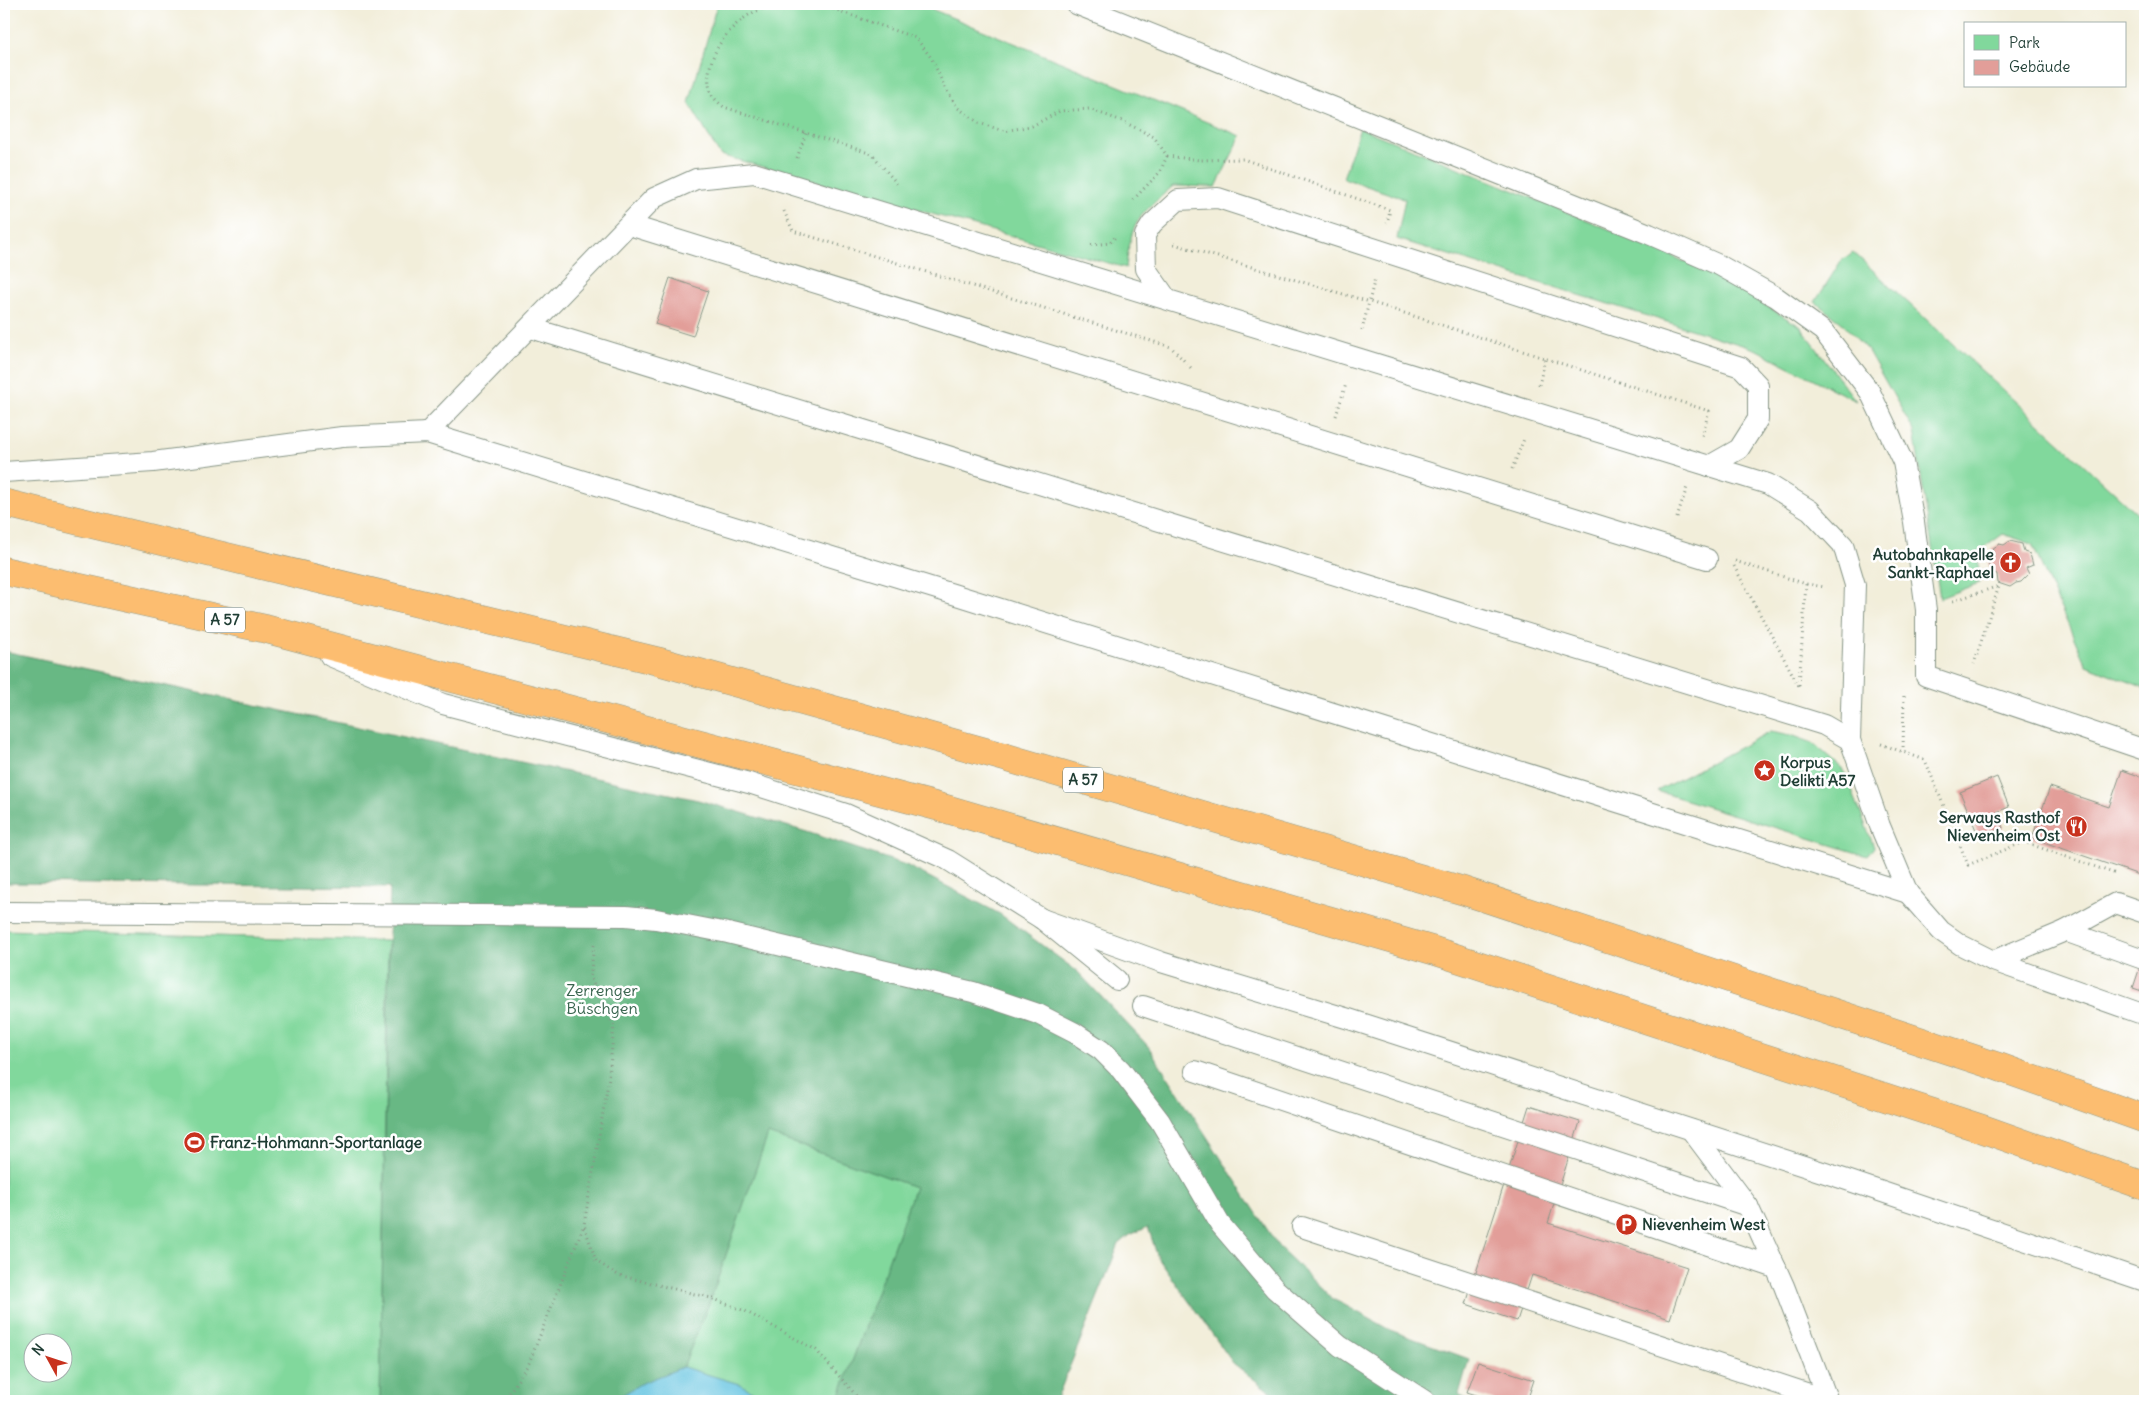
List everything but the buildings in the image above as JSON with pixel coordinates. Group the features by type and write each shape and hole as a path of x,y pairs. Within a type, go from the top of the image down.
{"highway":[{"name":"A 57","path":"4,503 656,661 1014,759 1464,891 1999,1067 2145,1119"},
{"name":"A 57","path":"4,570 266,630 943,808 1435,951 1983,1129 2145,1186"}],"lane":[{"path":"1076,4 1649,234 1718,265 1776,297 1823,331 1870,392 1903,462 1926,610 1926,676 2145,750"},
{"path":"427,433 531,328 654,198 696,179 754,173 1167,298 1768,484 1810,510 1843,545 1855,585 1850,732 1880,826 1908,893 1941,931 1961,946 1993,961 2145,1015"},
{"path":"1167,298 1146,269 1145,235 1152,224 1178,200 1218,198 1741,367 1758,385 1758,419 1739,449 1702,464"},
{"path":"629,225 1707,559"},
{"path":"531,328 1850,732"},
{"path":"4,472 153,462 342,437 427,433 954,594 1908,893"},
{"path":"266,630 442,704 749,783 846,814 948,860 1042,919 1117,980"},
{"path":"1993,961 2065,930 2116,903 2145,913"},
{"path":"4,912 597,914 656,919 728,933 974,992 1038,1014 1075,1033 1101,1050 1121,1070 1160,1121 1220,1224 1275,1289 1340,1346 1424,1401"},
{"path":"1042,919 1161,962 1349,1019 1844,1179 2145,1281"},
{"path":"2065,930 2143,959"},
{"path":"1143,1006 1748,1206"},
{"path":"1195,1071 1776,1268"},
{"path":"1691,1130 1748,1206 1776,1268 1828,1400"},
{"path":"1302,1227 1828,1400"}],"path":[{"path":"812,4 790,4 758,10 735,24 719,47 709,69 712,94 724,107 872,154 902,189"},
{"path":"819,4 916,38 932,59 945,88 958,108 979,123 1004,132 1032,126 1060,111 1089,109 1122,121 1154,137 1167,156 1199,160 1243,159 1390,210 1370,302 1336,416"},
{"path":"806,133 781,207 793,231 1171,347 1191,369"},
{"path":"1130,204 1160,172 1167,156"},
{"path":"1083,243 1092,246 1110,243 1119,233 1120,226 1370,302 1709,411 1702,464 1678,518 1668,515"},
{"path":"1327,413 1346,419"},
{"path":"1503,466 1522,471"},
{"path":"1731,560 1799,687 1806,692"},
{"path":"1799,687 1806,584"},
{"path":"1926,610 1999,586 1966,689"},
{"path":"1850,732 1926,760 1968,865 2024,842 2117,874"},
{"path":"504,1401 529,1363 584,1225 609,1077 614,1026 590,977 597,914"},
{"path":"584,1225 596,1260 618,1275 711,1298 745,1311 816,1350 859,1401"}],"green space":[{"path":"717,4 919,4 1241,136 1216,187 1173,186 1144,213 1134,229 1126,268 720,155 689,103"},
{"path":"1360,128 1653,247 1719,278 1800,326 1856,401 1755,349 1397,239 1405,199 1343,178"},
{"path":"1853,252 2145,521 2145,688 2086,665 2032,544 2003,534 1978,552 1979,583 1940,598 1914,431 1868,351 1841,322 1815,302 1841,261"},
{"name":"Zerrenger Büschgen","path":"4,651 698,800 807,832 906,865 1000,914 1078,972 1148,1046 1278,1246 1332,1298 1390,1330 1469,1359 1459,1394 1468,1401 1282,1401 1233,1363 1158,1258 1148,1227 1130,1235 1119,1244 1056,1401 838,1401 915,1187 768,1134 711,1298 683,1367 640,1384 613,1401 380,1401 390,887 4,883"},
{"path":"1771,731 1791,735 1813,743 1844,770 1874,847 1867,856 1657,791"},
{"name":"Franz-Hohmann-Sportanlage","path":"4,930 388,941 380,1401 4,1401"},
{"path":"768,1134 915,1187 838,1401 767,1401 742,1385 683,1367 711,1298"}],"water":[{"path":"683,1367 742,1385 767,1401 613,1401 640,1384"}],"place":[{"name":"Autobahnkapelle Sankt-Raphael","path":"2010,563"},
{"name":"Korpus Delikti A57","path":"1764,771"},
{"name":"Serways Rasthof Nievenheim Ost","path":"2076,826"},
{"name":"Franz-Hohmann-Sportanlage","path":"194,1142"},
{"name":"Nievenheim West","path":"1626,1224"}]}
